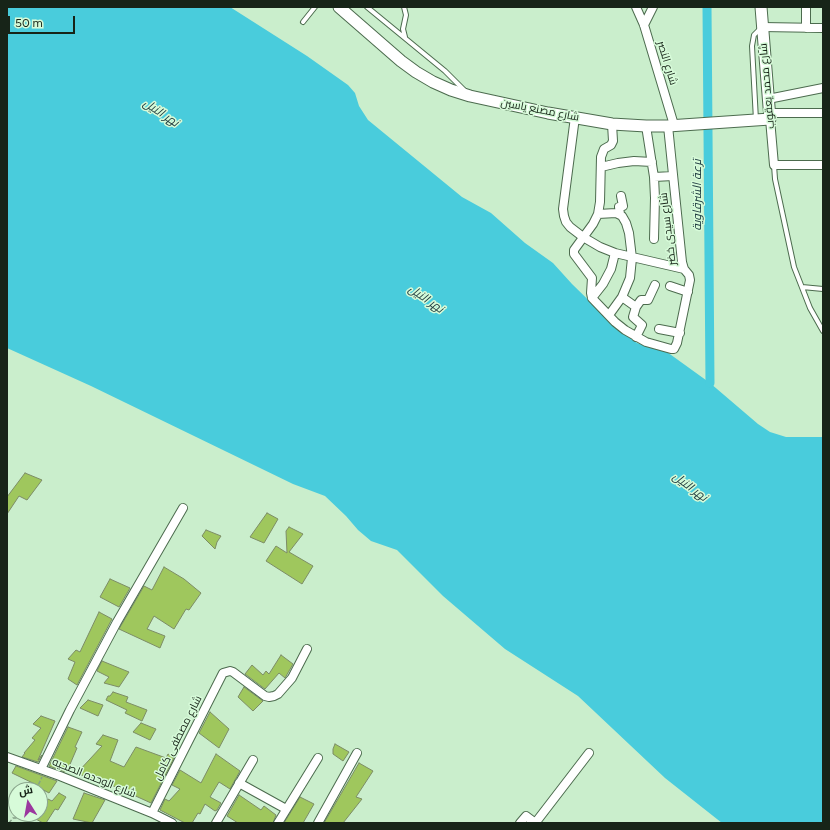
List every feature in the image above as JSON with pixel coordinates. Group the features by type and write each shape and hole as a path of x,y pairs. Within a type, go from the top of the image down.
{"main road":[{"name":"شارع مصنع ياسين","path":"339,7 401,61 416,72 439,84 470,96 612,124 646,126 695,124 756,120 769,116"},
{"name":"شارع محمد يعقوب","path":"761,7 769,116"}],"street":[{"name":"شارع النصر","path":"636,7 644,25 671,125"},
{"path":"644,25 653,7"},
{"path":"806,7 806,28"},
{"path":"762,27 823,28"},
{"path":"768,99 823,88"},
{"path":"769,116 823,113"},
{"name":"شارع محمد يعقوب","path":"769,116 774,165"},
{"path":"575,117 563,209 564,216 570,227 600,247 615,253 684,269"},
{"path":"612,124 613,141 602,152 600,202 598,214 593,224 574,250 574,256 592,278 590,293 592,298 615,322 636,337 642,325 633,317 636,307 640,300 648,300 655,285"},
{"name":"شارع سيدى خضر","path":"636,337 657,346 674,349 680,333 690,280 690,275 684,269 682,262 673,176 671,125"},
{"path":"646,126 654,177 654,239"},
{"path":"601,167 634,161 652,162"},
{"path":"774,165 823,165"},
{"path":"654,177 673,176"},
{"path":"609,315 622,297 630,278 632,258 628,228 620,214 619,207 622,206 621,196"},
{"path":"598,214 620,214"},
{"path":"592,298 603,284 611,269 615,253"},
{"path":"670,286 688,292"},
{"path":"622,297 636,307"},
{"path":"659,329 680,333"},
{"path":"43,770 70,710 117,622 183,508"},
{"name":"شارع مصطفى كامل","path":"152,814 223,673 230,670 265,696 274,696 278,694 292,678 308,650"},
{"path":"318,823 357,753"},
{"path":"520,823 526,816 536,822 588,753"},
{"name":"شارع الوحده الصحيه","path":"7,757 43,770 172,823"},
{"path":"278,823 318,758"},
{"path":"216,823 253,760"},
{"path":"239,783 286,809"}],"lane":[{"path":"303,22 315,7"},
{"path":"367,7 445,71 470,96"},
{"path":"404,7 406,16 403,29 405,38"},
{"path":"756,120 752,46 754,35 762,27"},
{"path":"774,165 775,179 790,256 810,308 823,331"},
{"path":"802,287 823,289"}],"path":[{"path":"39,782 43,770"}],"water":[{"name":"نهر النيل","path":"7,7 230,7 307,56 348,85 355,93 359,106 368,120 462,197 491,213 525,243 553,263 614,325 637,343 667,352 710,383 758,424 770,432 786,437 823,437 823,823 722,823 665,778 578,696 505,649 443,596 397,550 371,541 358,530 325,496 293,484 91,386 7,348"}],"building":[{"path":"25,473 42,480 27,500 19,496 7,514 7,497"},
{"path":"267,513 278,519 264,543 250,537"},
{"path":"289,527 303,534 289,552 313,566 302,584 266,561 276,546 287,553 286,531"},
{"path":"206,530 221,536 215,549 202,536"},
{"path":"164,567 184,579 201,593 189,610 186,609 174,629 154,616 147,629 165,636 160,648 119,629 144,586 152,590"},
{"path":"110,579 130,588 119,607 100,597"},
{"path":"99,612 112,619 77,685 68,679 75,662 68,659 76,650 80,652"},
{"path":"281,655 293,664 285,678 279,673 265,689 245,674 252,665 263,675 266,671 269,674"},
{"path":"102,661 129,672 119,687 104,683 109,677 97,671"},
{"path":"244,687 263,701 253,711 238,697"},
{"path":"113,692 128,697 126,702 147,710 142,721 125,713 127,710 106,700"},
{"path":"88,700 103,705 98,716 80,708"},
{"path":"210,712 229,729 219,748 199,733"},
{"path":"41,716 55,721 38,762 22,757 35,740 32,738 41,728 33,724"},
{"path":"141,723 156,729 150,740 133,732"},
{"path":"68,727 82,732 75,747 77,748 68,769 66,768 65,772 49,766"},
{"path":"103,735 118,740 110,761 124,767 136,747 166,758 168,754 174,758 151,803 96,778 94,781 77,773 102,746 96,744"},
{"path":"335,744 349,752 343,761 333,754"},
{"path":"216,754 240,771 230,789 219,782 210,797 221,803 217,810 215,811 205,804 200,814 198,813 192,823 185,823 160,810 165,799 169,801 180,789 172,785 180,770 201,783"},
{"path":"359,763 373,771 356,797 362,799 343,823 324,823"},
{"path":"16,766 57,781 49,793 48,782 31,782 12,773"},
{"path":"59,793 66,797 58,810 55,809 48,820 48,799 52,801"},
{"path":"84,793 105,800 92,823 73,819"},
{"path":"239,795 261,810 264,806 276,815 273,823 238,823 227,816"},
{"path":"300,797 314,804 303,823 284,823"}],"waterway":[{"name":"ترعة الشرقاوية","path":"707,7 710,383"}]}
